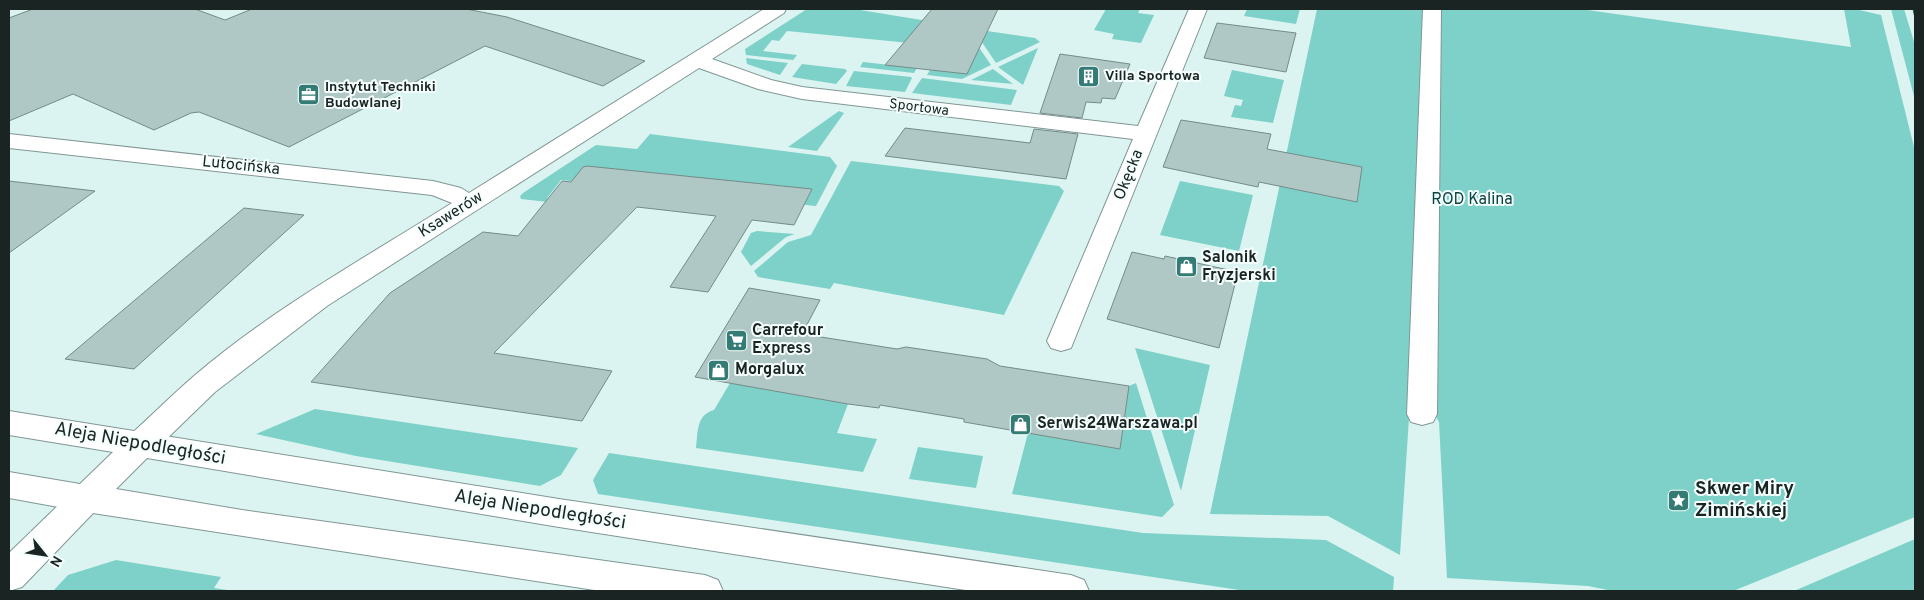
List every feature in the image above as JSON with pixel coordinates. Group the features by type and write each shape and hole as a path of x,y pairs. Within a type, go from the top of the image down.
{"street":[{"name":"Ksawerów","path":"86,499 204,384 317,300 778,9"},
{"name":"Okęcka","path":"1061,341 1198,9"},
{"path":"1422,414 1432,9"},
{"name":"Sportowa","path":"697,60 765,85 802,93 1145,134"},
{"name":"Lutocińska","path":"9,142 434,188 452,193 470,204"},
{"name":"Aleja Niepodległości","path":"9,423 559,513 1071,591"},
{"path":"9,485 86,499 705,591"},
{"path":"9,576 86,499"}],"green space":[{"path":"807,9 854,9 965,27 991,65 962,79 927,75 930,70 930,45 787,31 779,41 772,40 763,51 797,55 793,60 746,55 745,49"},
{"path":"1106,9 1140,9 1138,13 1154,15 1141,43 1112,39 1114,34 1094,30"},
{"path":"1247,9 1300,9 1296,24 1244,16"},
{"name":"ROD Kalina","path":"1317,9 1580,9 1851,47 1844,9 1855,9 1881,15 1915,151 1915,517 1733,591 1613,591 1588,586 1447,578 1439,422 1433,411 1409,418 1400,555 1328,516 1210,514"},
{"path":"1891,9 1904,9 1915,45 1915,100"},
{"path":"973,29 1035,38 1040,42 996,63"},
{"path":"1038,48 1023,85 998,67"},
{"path":"746,58 788,63 780,75 747,64"},
{"path":"863,62 917,68 914,73 860,67"},
{"path":"802,64 845,69 847,71 836,84 792,77"},
{"path":"993,69 1013,84 971,80"},
{"path":"1232,70 1284,80 1273,123 1231,117 1235,105 1241,106 1243,100 1224,96"},
{"path":"854,71 912,78 905,92 846,86"},
{"path":"922,78 1017,90 1011,105 912,93"},
{"path":"839,111 844,113 817,151 788,147"},
{"path":"650,134 830,157 837,166 816,206 561,180 547,198 587,203 585,206 521,199 520,196 523,193 596,145 637,149"},
{"path":"851,161 1059,186 1064,191 1004,315 834,283 830,289 758,277 754,271 788,242 811,235"},
{"path":"1180,181 1253,195 1239,251 1160,235"},
{"path":"757,231 795,234 786,237 751,266 741,252 751,233"},
{"path":"1135,348 1210,365 1181,491"},
{"path":"730,383 848,404 837,433 877,439 863,472 696,448 701,420 708,412 714,410"},
{"path":"1136,383 1174,505 1162,517 1012,494 1028,433 1120,449 1129,386"},
{"path":"315,409 578,448 561,475 540,486 356,456 256,434"},
{"path":"918,447 983,456 976,488 909,479"},
{"path":"609,453 1143,533 1326,540 1394,577 1393,591 1246,591 598,494 593,480"},
{"path":"1915,539 1915,591 1794,591"},
{"path":"116,560 221,577 214,588 234,591 53,591 68,575"}],"building":[{"path":"33,9 195,9 225,20 252,9 466,9 507,17 645,61 603,86 485,46 289,147 199,112 191,113 154,130 73,94 9,121 9,18"},
{"path":"932,9 998,9 967,74 885,65"},
{"path":"1217,23 1296,33 1286,72 1204,58"},
{"name":"Villa Sportowa","path":"1060,54 1130,64 1115,99 1102,98 1101,103 1086,102 1082,118 1040,113"},
{"path":"1181,120 1271,134 1267,149 1362,167 1357,202 1259,182 1258,187 1163,167"},
{"path":"905,128 1030,143 1034,129 1078,134 1066,179 885,156"},
{"path":"583,167 812,189 794,225 752,220 708,292 670,287 716,216 637,207 494,353 612,371 582,421 311,382 390,293 483,232 518,236 562,181 571,182"},
{"path":"9,181 95,191 9,253"},
{"path":"244,208 304,215 134,369 65,359"},
{"path":"1132,252 1164,259 1165,256 1238,272 1219,348 1107,319"},
{"path":"749,288 820,300 802,334 897,349 906,347 987,359 1000,366 1129,386 1120,449 964,422 964,419 880,405 879,408 848,404 695,377"}],"tram line":[{"path":"1913,9 1915,18"}],"place":[{"name":"Villa Sportowa","path":"1089,76"},
{"name":"Instytut Techniki Budowlanej","path":"309,95"},
{"name":"Salonik Fryzjerski","path":"1186,267"},
{"name":"Carrefour Express","path":"736,340"},
{"name":"Morgalux","path":"719,370"},
{"name":"Serwis24Warszawa.pl","path":"1021,424"},
{"name":"Skwer Miry Zimińskiej","path":"1679,500"}]}
